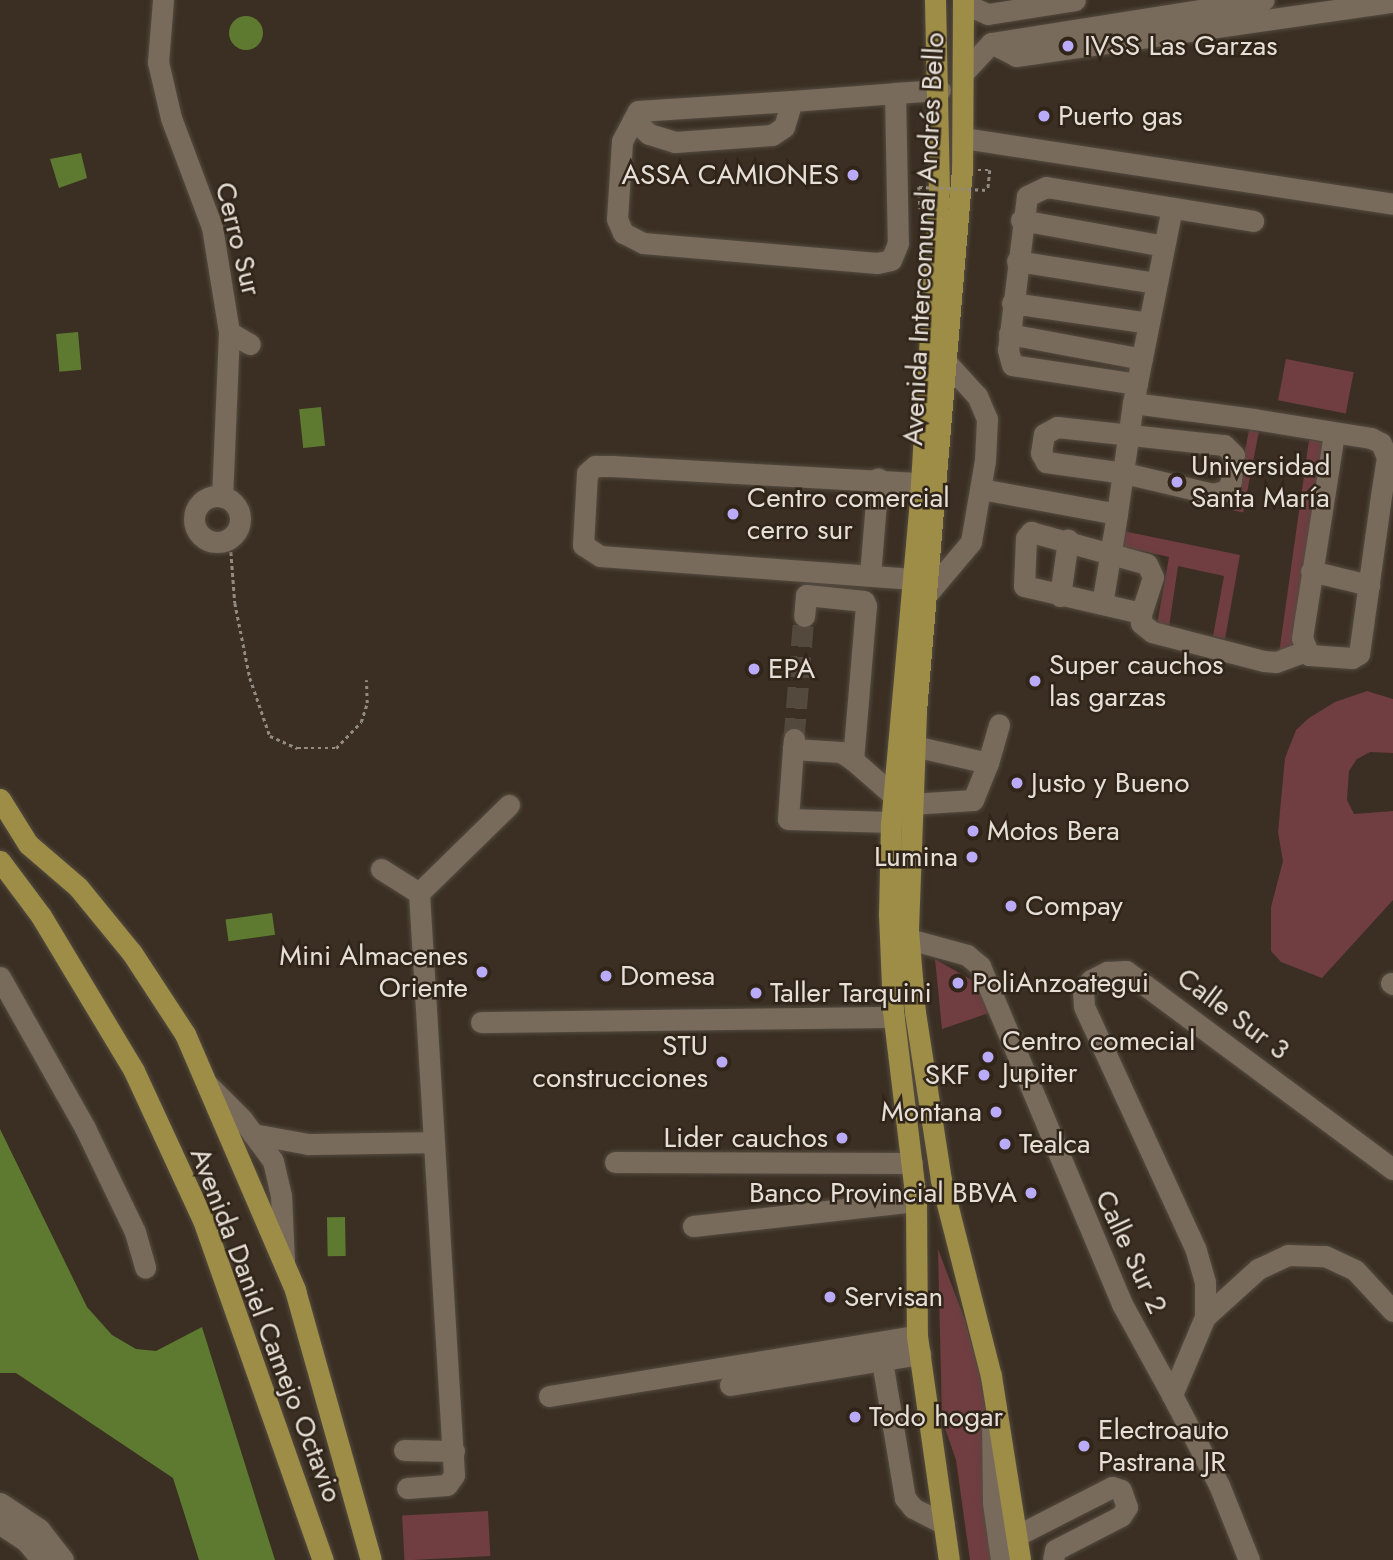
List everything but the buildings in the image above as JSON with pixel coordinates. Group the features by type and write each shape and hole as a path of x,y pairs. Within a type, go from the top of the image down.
{"main road":[{"name":"Avenida Intercomunal Andrés Bello","path":"936,0 940,90 938,211 920,483 921,586 914,746 902,800 891,822 894,1017 916,1201 918,1345 949,1560"},
{"name":"Avenida Intercomunal Andrés Bello","path":"963,1 963,138 947,363 921,586 902,800 915,1012 945,1201 993,1389 1020,1560"},
{"name":"Avenida Daniel Camejo Octavio","path":"0,799 28,844 78,887 132,953 185,1034 284,1264 371,1560"},
{"name":"Avenida Daniel Camejo Octavio","path":"0,861 40,916 134,1071 174,1157 207,1232 323,1560"}],"street":[{"name":"Cerro Sur","path":"163,0 158,62 171,118 212,227 229,332 222,497"},
{"path":"963,1 988,14 1075,0"},
{"path":"965,71 991,43 1264,0"},
{"path":"1157,18 1393,2"},
{"path":"894,93 898,243 891,260 877,262 643,243 623,233 617,219 622,141 638,111 793,101 894,93 940,90"},
{"path":"633,120 649,134 675,142 772,135 784,127 793,101"},
{"path":"963,138 1393,204"},
{"path":"1141,613 1024,586 1026,538 1041,532 1111,551 1152,569 1141,623 1152,632 1276,662 1304,652 1344,658 1359,654 1386,449 1371,438 1228,415 1015,366 1009,360 1009,334 1021,220 1027,196 1046,187 1254,222"},
{"path":"1102,604 1135,393 1172,208"},
{"path":"1021,220 1164,246"},
{"path":"1017,261 1156,283"},
{"path":"1013,303 1149,323"},
{"path":"229,332 250,344"},
{"path":"1009,334 1142,359"},
{"path":"920,483 878,478 595,466 587,473 583,545 600,556 870,575 921,586 971,542 981,489 987,419 976,396 947,363"},
{"path":"1224,445 1228,415"},
{"path":"1056,427 1129,431 1224,445 1234,455 1231,481 1227,489 1213,494 1124,472 1046,462 1041,445 1044,434 1056,427"},
{"path":"1304,652 1311,571 1334,433"},
{"path":"870,575 878,478"},
{"path":"981,489 1117,514"},
{"path":"222,497 239,511 239,526 230,538 208,540 195,523 201,503 222,497"},
{"path":"1060,596 1068,540"},
{"path":"1311,571 1369,585"},
{"path":"804,616 806,596 864,601 866,606 853,760"},
{"path":"891,822 788,819 794,744 841,752 902,800 973,800 978,797 999,725"},
{"path":"914,746 988,763"},
{"path":"407,1488 447,1485 454,1475 442,1232 431,1142 419,893 509,805"},
{"path":"381,869 419,893"},
{"name":"Calle Sur 2","path":"909,939 967,955 980,966 1122,1304 1219,1485 1249,1560"},
{"name":"Calle Sur 3","path":"1205,1317 1205,1282 1196,1250 1084,1006 1083,991 1091,980 1107,972 1126,971 1393,1169"},
{"path":"0,977 85,1128 135,1232 145,1269"},
{"path":"481,1021 894,1017"},
{"path":"207,1084 274,1161 281,1195 284,1264"},
{"path":"253,1134 308,1144 431,1142"},
{"path":"274,1161 308,1144"},
{"path":"615,1162 912,1163"},
{"path":"693,1226 916,1201"},
{"path":"1172,1395 1205,1317 1258,1269 1288,1255 1325,1256 1355,1270 1393,1311"},
{"path":"730,1385 882,1361 918,1345"},
{"path":"549,1396 918,1345"},
{"path":"882,1361 905,1498 914,1508 944,1524"},
{"path":"993,1389 993,1503 1001,1560"},
{"path":"404,1450 454,1451"},
{"path":"1016,1536 1112,1487 1121,1490 1127,1507 1121,1516 1055,1550 1053,1560"},
{"path":"0,1503 39,1529 63,1560"},
{"path":"0,1524 26,1541 42,1560"}],"path":[{"path":"919,187 988,190"},
{"path":"230,538 238,615 250,678 270,736 297,748 336,748 361,722 367,704 366,680"}],"shaded area":[{"path":"246,16 258,21 263,33 258,45 246,50 234,45 229,33 234,21"},
{"path":"81,153 87,178 59,188 50,159"},
{"path":"78,332 81,370 59,372 56,334"},
{"path":"1286,359 1354,372 1346,413 1278,400"},
{"path":"321,407 325,446 303,448 299,409"},
{"path":"1249,430 1259,432 1243,512 1233,510"},
{"path":"1309,440 1324,442 1294,653 1279,651"},
{"path":"1123,531 1240,555 1225,639 1213,636 1224,576 1178,566 1169,627 1157,624 1169,557 1120,546"},
{"path":"1367,691 1393,699 1393,753 1370,752 1357,759 1349,771 1347,800 1354,814 1393,811 1393,900 1322,978 1281,962 1271,951 1271,907 1283,861 1278,832 1285,758 1296,730 1309,718 1335,702"},
{"path":"272,913 275,935 229,941 225,920"},
{"path":"935,959 975,982 989,1013 942,1029"},
{"path":"0,1129 87,1307 112,1335 136,1349 156,1351 202,1327 275,1560 199,1560 173,1478 16,1373 0,1373"},
{"path":"327,1217 345,1217 346,1256 328,1256"},
{"path":"938,1249 965,1320 986,1396 992,1560 970,1560 956,1460 942,1420"},
{"path":"488,1511 490,1556 404,1560 402,1516"}],"tunnel":[{"path":"794,739 804,616"}],"place":[{"name":"IVSS Las Garzas","path":"1068,46"},
{"name":"Puerto gas","path":"1044,116"},
{"name":"ASSA CAMIONES","path":"853,175"},
{"name":"Universidad Santa María","path":"1177,482"},
{"name":"Centro comercial cerro sur","path":"733,514"},
{"name":"EPA","path":"754,669"},
{"name":"Super cauchos las garzas","path":"1035,681"},
{"name":"Justo y Bueno","path":"1017,783"},
{"name":"Motos Bera","path":"973,831"},
{"name":"Lumina","path":"972,857"},
{"name":"Compay","path":"1011,906"},
{"name":"Mini Almacenes Oriente","path":"482,972"},
{"name":"Domesa","path":"606,976"},
{"name":"PoliAnzoategui","path":"958,983"},
{"name":"Taller Tarquini","path":"756,993"},
{"name":"Centro comecial Jupiter","path":"988,1057"},
{"name":"STU construcciones","path":"722,1062"},
{"name":"SKF","path":"984,1075"},
{"name":"Montana","path":"996,1112"},
{"name":"Lider cauchos","path":"842,1138"},
{"name":"Tealca","path":"1005,1144"},
{"name":"Banco Provincial BBVA","path":"1031,1193"},
{"name":"Servisan","path":"830,1297"},
{"name":"Todo hogar","path":"855,1417"},
{"name":"Electroauto Pastrana JR","path":"1084,1446"}]}
